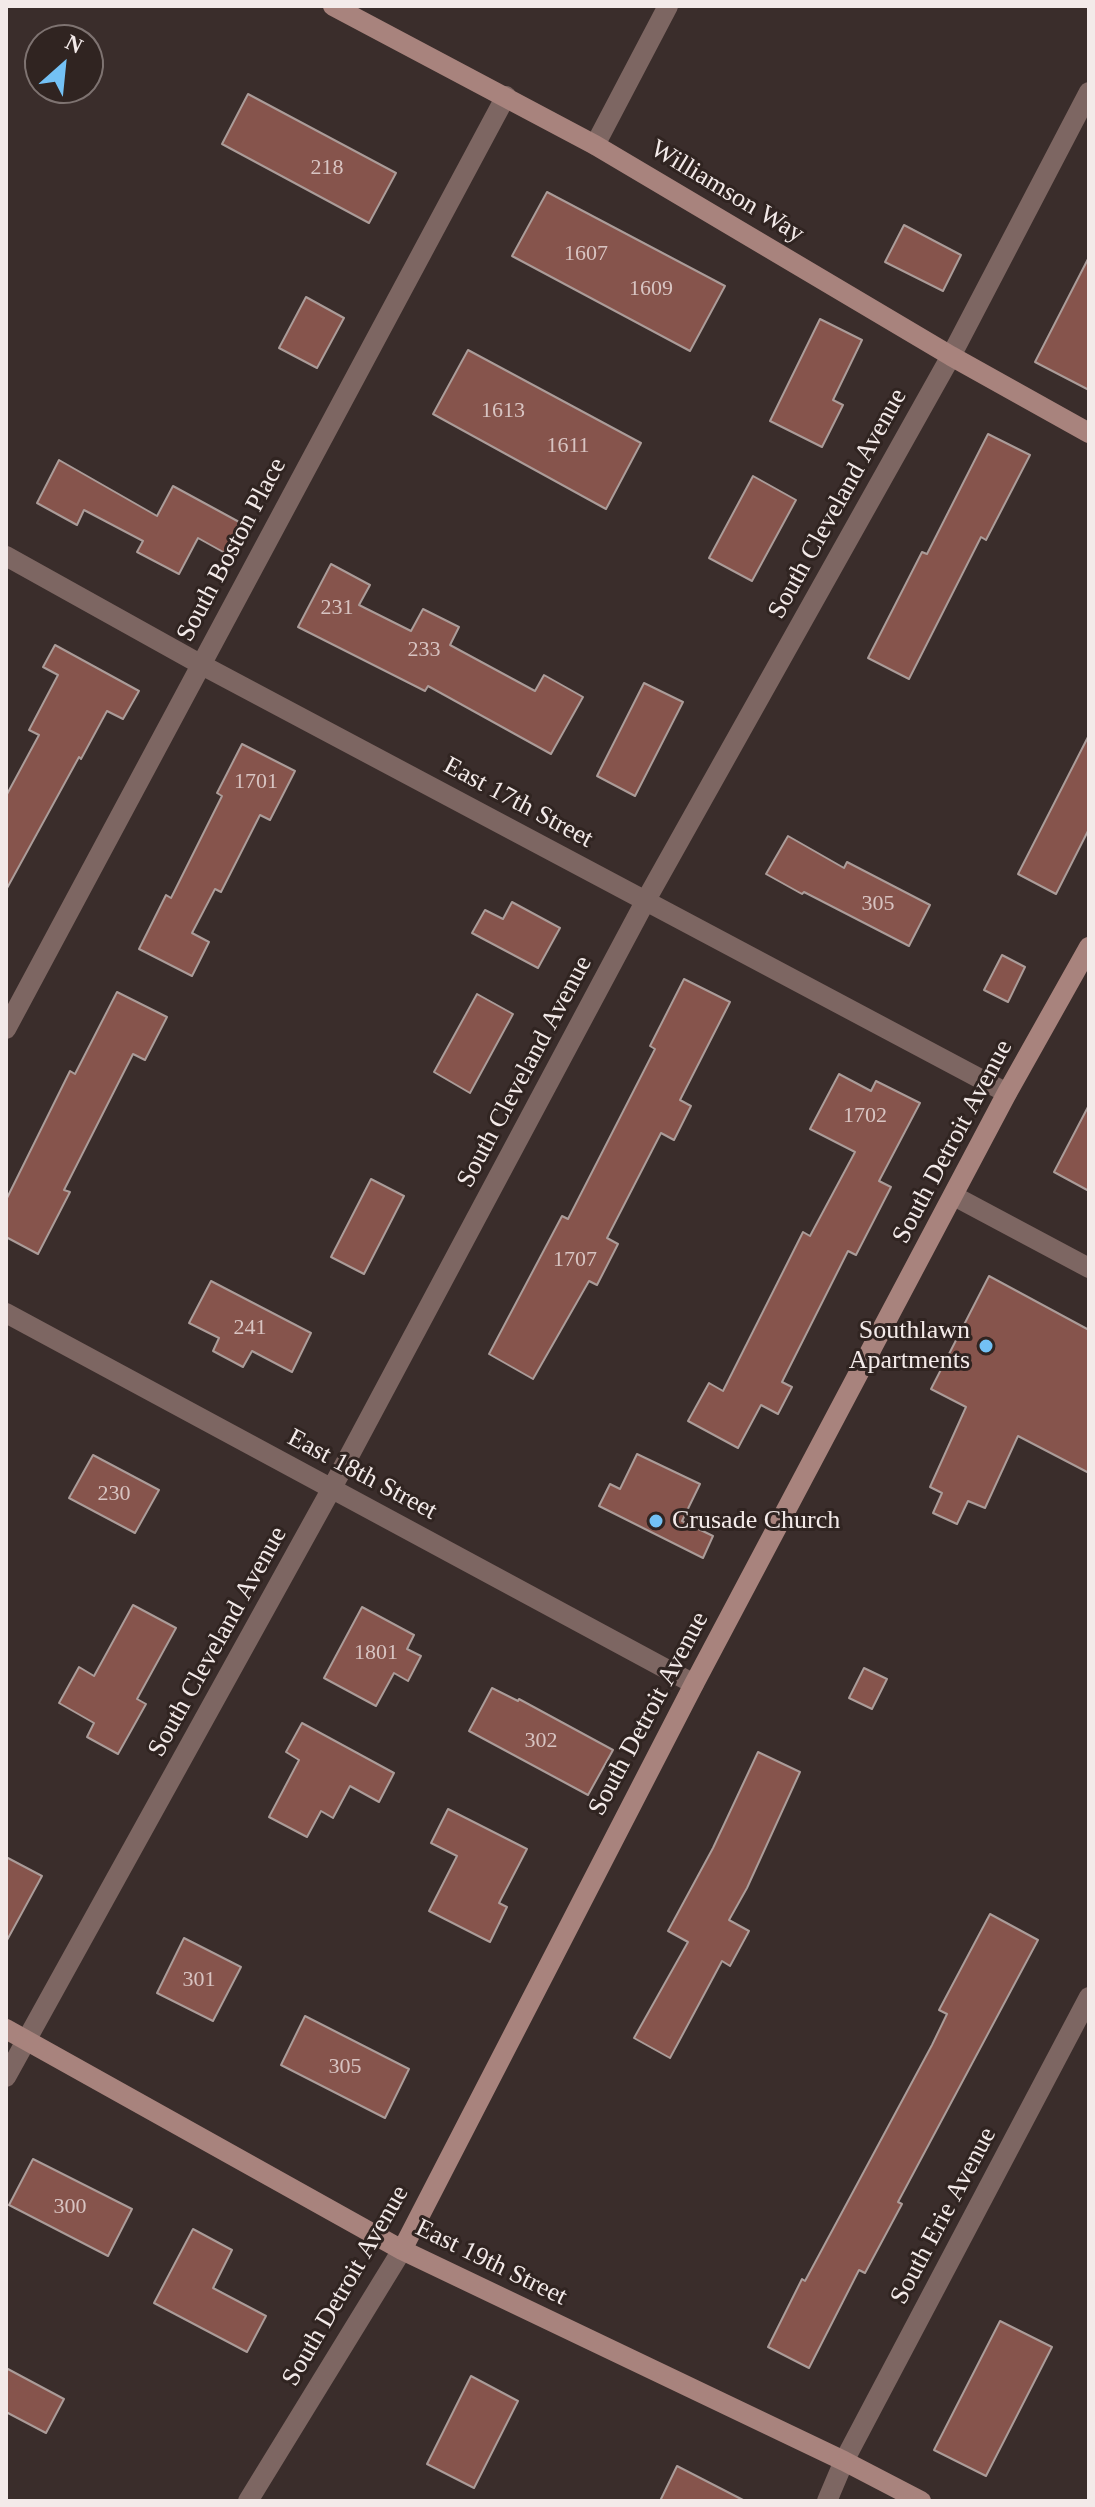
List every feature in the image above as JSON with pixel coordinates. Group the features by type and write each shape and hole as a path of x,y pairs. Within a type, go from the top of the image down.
{"street":[{"name":"Williamson Way","path":"333,6 595,145 951,356 1089,433"},
{"path":"595,145 668,6"},
{"name":"South Cleveland Avenue","path":"6,2077 332,1488 646,900 951,356 1089,92"},
{"name":"South Boston Place","path":"6,1029 506,96"},
{"name":"East 17th Street","path":"6,556 200,664 1007,1093"},
{"name":"South Detroit Avenue","path":"248,2501 402,2250 694,1684 1007,1093 1089,947"},
{"path":"954,1196 1089,1268"},
{"name":"East 18th Street","path":"6,1313 694,1684"},
{"name":"South Erie Avenue","path":"827,2501 844,2461 1089,1997"},
{"name":"East 19th Street","path":"6,2029 402,2250 844,2461 921,2501"}],"building":[{"path":"248,94 396,173 369,223 222,144"},
{"path":"547,192 725,286 690,351 512,256"},
{"path":"904,225 961,255 943,291 885,262"},
{"path":"1089,257 1089,390 1035,362"},
{"path":"306,297 344,318 317,368 279,348"},
{"path":"820,319 862,340 833,400 843,405 822,447 770,421"},
{"path":"468,350 641,443 606,509 433,414"},
{"path":"988,434 1030,455 986,540 981,537 909,679 868,658 922,552 927,554"},
{"path":"59,460 157,516 173,486 241,523 225,553 198,538 179,574 137,552 143,541 84,510 77,525 37,503"},
{"path":"753,476 796,500 752,581 709,558"},
{"path":"331,564 370,585 359,605 411,631 423,609 459,627 450,645 535,691 544,675 583,697 551,754 428,686 425,691 298,627"},
{"path":"55,645 139,691 123,719 107,711 6,890 6,796 39,735 29,730 58,675 43,667"},
{"path":"644,683 683,702 635,796 597,776"},
{"path":"1089,735 1089,829 1056,894 1018,874"},
{"path":"242,744 295,771 270,820 260,815 221,892 215,889 192,933 209,942 192,976 139,949 166,895 171,898 222,796 217,793"},
{"path":"788,836 844,868 847,862 930,905 909,946 766,874"},
{"path":"512,902 560,928 538,968 472,933 485,910 503,919"},
{"path":"1002,955 1025,967 1008,1002 984,990"},
{"path":"684,979 730,1002 680,1100 691,1106 674,1140 661,1133 607,1238 618,1244 597,1285 589,1281 533,1379 489,1354 562,1216 568,1219 655,1049 650,1046"},
{"path":"117,992 167,1017 145,1060 133,1054 64,1190 70,1192 38,1254 6,1237 6,1200 70,1071 75,1074"},
{"path":"477,994 513,1014 470,1093 434,1072"},
{"path":"839,1074 871,1091 876,1081 920,1103 879,1181 891,1187 856,1255 848,1251 782,1382 792,1387 778,1414 761,1405 738,1448 688,1421 709,1383 723,1391 803,1232 810,1236 855,1152 810,1129"},
{"path":"1089,1105 1089,1191 1054,1172"},
{"path":"371,1179 404,1196 364,1274 331,1257"},
{"path":"989,1276 1089,1330 1089,1473 1018,1436 985,1508 968,1501 957,1524 933,1513 942,1493 930,1487 966,1407 931,1389"},
{"path":"211,1281 311,1333 292,1372 252,1351 243,1367 213,1351 219,1338 189,1323"},
{"path":"637,1454 700,1484 682,1521 713,1536 703,1558 599,1506 610,1484 620,1489"},
{"path":"93,1455 159,1490 135,1533 69,1498"},
{"path":"133,1605 176,1628 137,1699 146,1704 118,1754 87,1737 94,1723 59,1703 79,1667 94,1676"},
{"path":"362,1607 414,1635 407,1649 421,1656 408,1681 394,1673 376,1706 324,1678"},
{"path":"864,1668 887,1679 872,1709 849,1698"},
{"path":"492,1688 519,1699 613,1750 588,1795 469,1731"},
{"path":"302,1723 394,1773 379,1802 350,1786 333,1818 321,1811 307,1837 269,1817 299,1760 286,1752"},
{"path":"758,1752 800,1772 729,1920 749,1931 730,1966 722,1961 670,2058 634,2038 688,1942 668,1931 713,1848"},
{"path":"448,1809 527,1849 499,1903 507,1907 490,1942 429,1911 457,1856 431,1843"},
{"path":"6,1857 42,1876 6,1942"},
{"path":"990,1914 1038,1940 898,2202 902,2204 865,2273 859,2270 809,2368 768,2347 802,2279 805,2281 932,2045 947,2014 939,2010"},
{"path":"184,1938 241,1967 213,2021 157,1993"},
{"path":"305,2016 409,2069 385,2118 281,2065"},
{"path":"33,2159 132,2209 108,2256 9,2205"},
{"path":"193,2229 232,2250 213,2288 266,2316 247,2352 154,2303"},
{"path":"1000,2321 1052,2347 986,2476 934,2450"},
{"path":"6,2368 64,2399 46,2433 6,2412"},
{"path":"471,2376 518,2401 474,2488 427,2464"},
{"path":"677,2466 745,2501 660,2501"}],"place":[{"name":"Southlawn Apartments","path":"986,1346"},
{"name":"Crusade Church","path":"656,1521"}]}
